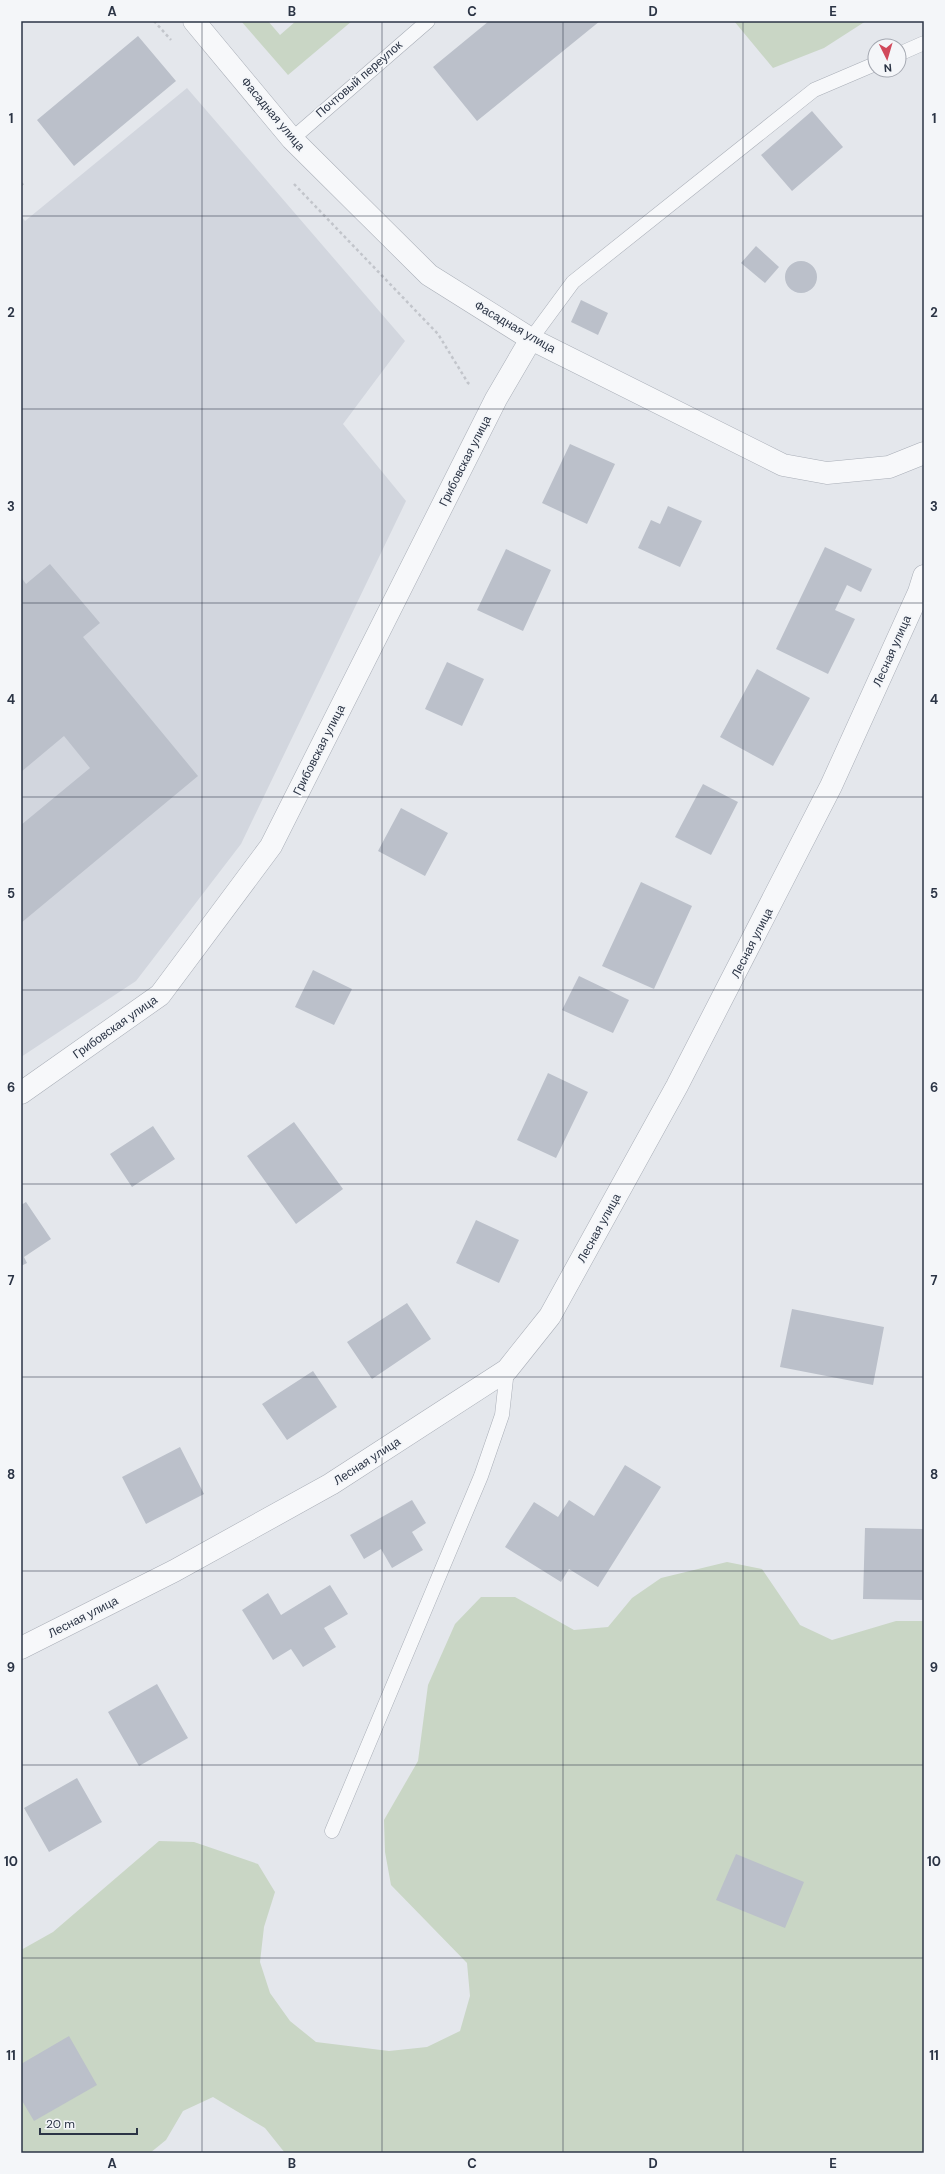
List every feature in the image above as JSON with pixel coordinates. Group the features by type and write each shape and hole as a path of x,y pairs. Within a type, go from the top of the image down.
{"street":[{"name":"Фасадная улица","path":"194,21 292,139 429,275 531,339 783,465 827,473 889,467 924,453"},
{"name":"Грибовская улица","path":"21,1093 160,995 271,846 496,399 531,339"},
{"name":"Лесная улица","path":"21,1648 174,1571 331,1484 507,1370 550,1316 677,1086 736,974 832,786 919,592 924,576"}],"lane":[{"name":"Почтовый переулок","path":"292,139 428,21"},
{"path":"907,50 924,43"},
{"path":"531,339 573,282 814,90 867,67"},
{"path":"332,1831 482,1476 502,1414 507,1370"}],"path":[{"path":"21,182 25,187"}],"shaded area":[{"path":"187,88 405,341 343,424 406,501 241,844 136,981 21,1057 21,216 25,221"}],"green space":[{"path":"241,21 268,21 280,35 296,21 352,21 288,75"},
{"path":"734,21 866,21 824,48 773,68"},
{"path":"727,1562 762,1569 800,1625 832,1640 896,1621 924,1621 924,2153 285,2153 265,2128 213,2097 183,2111 166,2140 150,2153 21,2153 21,1950 53,1932 159,1841 194,1842 258,1864 275,1892 264,1927 260,1962 270,1993 290,2021 316,2042 389,2051 427,2047 460,2031 470,1996 467,1963 391,1885 385,1852 384,1820 418,1761 428,1685 455,1624 481,1597 515,1597 574,1630 608,1627 632,1598 661,1578"}],"building":[{"path":"489,21 600,21 477,121 433,67"},
{"path":"138,36 176,81 74,166 37,120"},
{"path":"812,111 843,147 792,191 761,155"},
{"path":"756,246 779,267 765,283 741,263"},
{"path":"801,261 812,266 817,277 812,288 801,293 790,288 785,277 790,266"},
{"path":"581,300 608,313 598,335 571,322"},
{"path":"570,444 615,464 587,524 542,503"},
{"path":"668,506 702,521 680,567 638,548 651,520 660,524"},
{"path":"825,547 872,569 861,592 847,585 835,610 855,619 828,674 776,649"},
{"path":"506,549 551,570 523,631 477,610"},
{"path":"50,564 100,623 83,637 198,776 21,923 21,825 90,768 64,736 21,772 21,577 26,584"},
{"path":"447,662 484,679 462,726 425,709"},
{"path":"757,669 810,698 773,766 720,737"},
{"path":"703,784 738,802 711,855 675,837"},
{"path":"401,808 448,833 425,876 378,851"},
{"path":"641,882 692,906 654,989 602,966"},
{"path":"313,970 352,989 334,1025 295,1007"},
{"path":"579,976 629,1000 613,1033 562,1010"},
{"path":"548,1073 588,1092 556,1158 517,1140"},
{"path":"294,1122 343,1189 296,1224 247,1156"},
{"path":"153,1126 175,1159 132,1187 110,1154"},
{"path":"26,1202 51,1239 24,1257 27,1263 21,1266 21,1205"},
{"path":"476,1220 519,1240 499,1283 456,1263"},
{"path":"407,1303 431,1339 372,1379 347,1342"},
{"path":"792,1309 884,1327 873,1385 780,1367"},
{"path":"313,1371 337,1407 287,1440 262,1404"},
{"path":"180,1447 204,1494 146,1524 122,1477"},
{"path":"625,1465 661,1487 598,1587 569,1569 561,1582 505,1547 534,1502 558,1517 569,1500 594,1516"},
{"path":"412,1500 426,1523 412,1532 423,1550 392,1568 381,1549 364,1559 350,1535"},
{"path":"865,1528 924,1529 924,1600 863,1599"},
{"path":"330,1585 348,1614 324,1628 336,1647 303,1667 291,1649 273,1660 242,1610 268,1593 281,1615"},
{"path":"157,1684 188,1738 139,1766 108,1712"},
{"path":"77,1778 102,1822 49,1852 24,1808"},
{"path":"736,1854 804,1882 785,1928 716,1900"},
{"path":"69,2036 97,2085 34,2121 21,2099 21,2064"}]}
